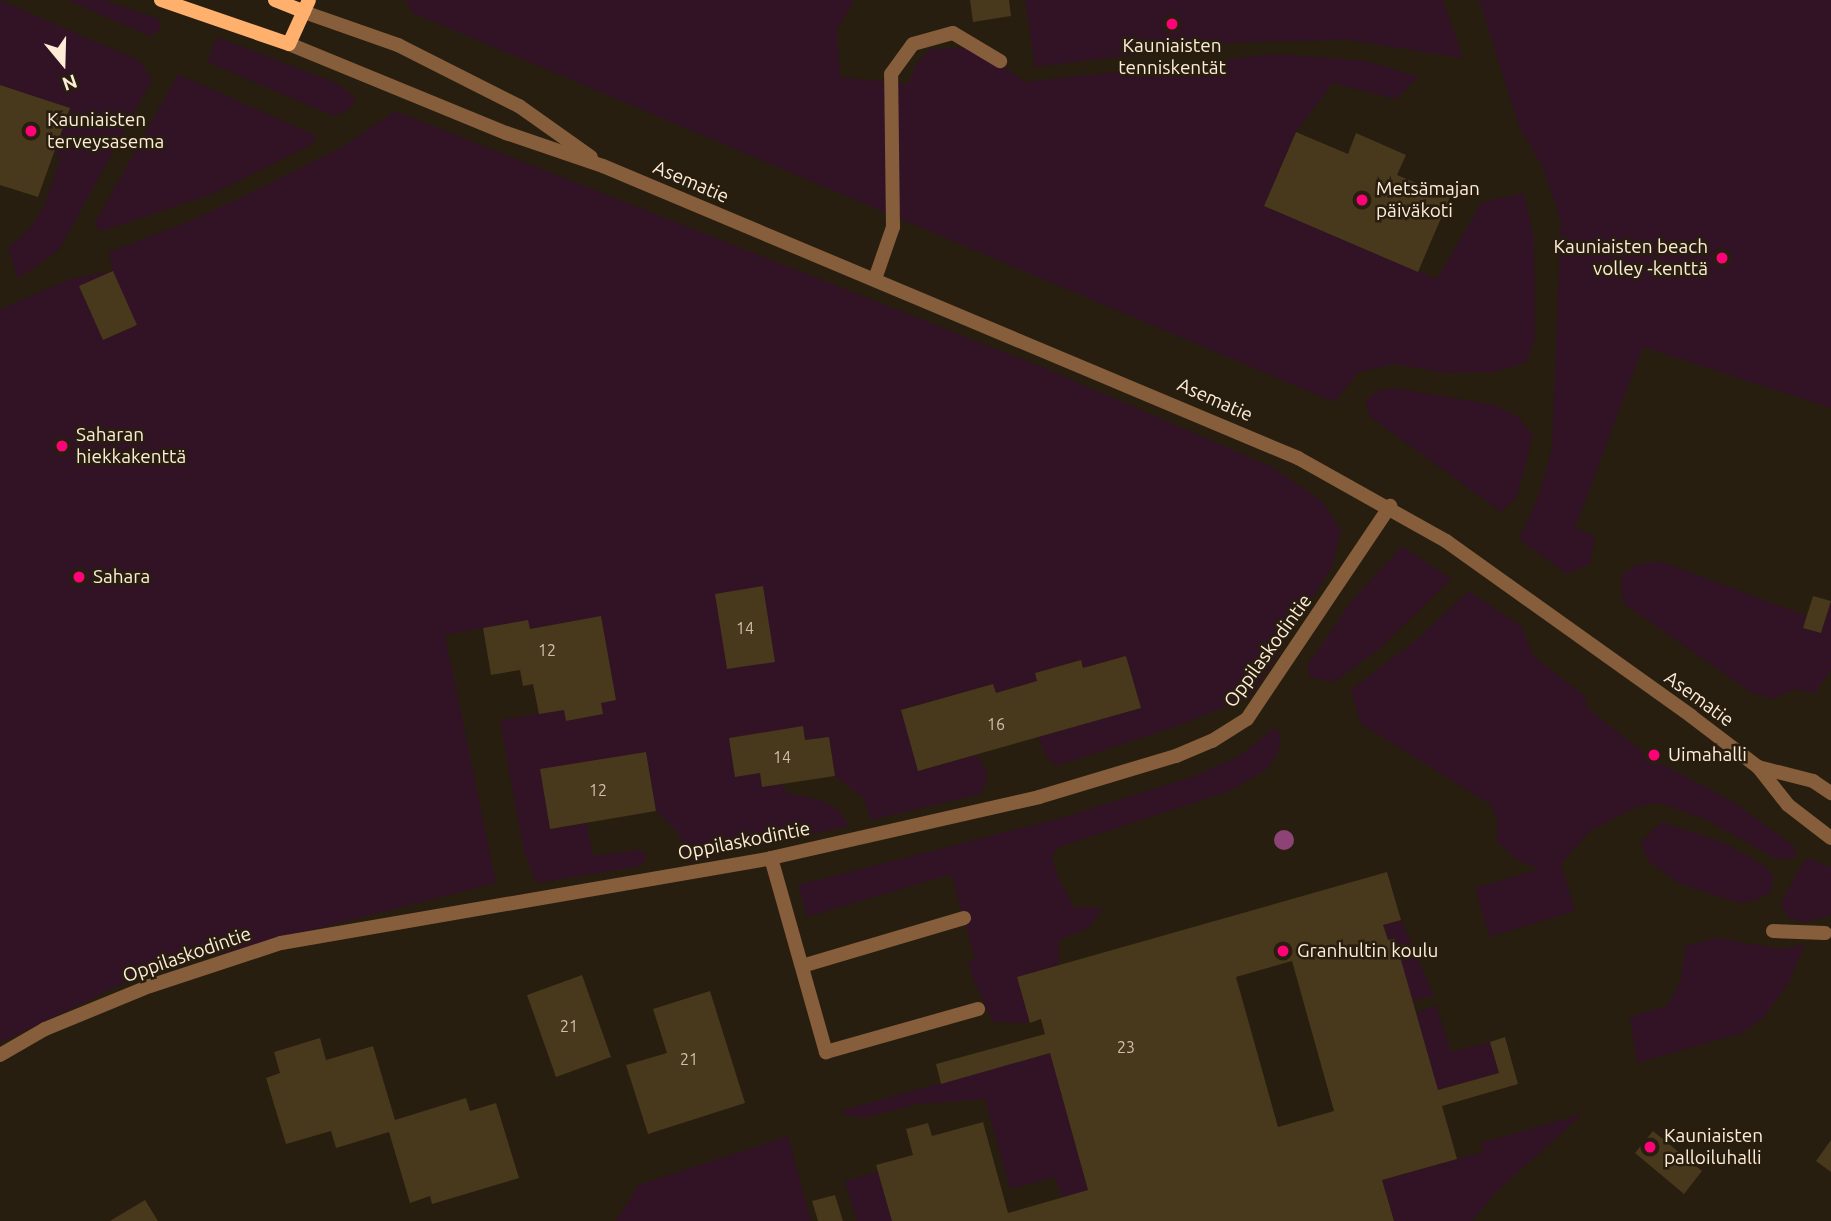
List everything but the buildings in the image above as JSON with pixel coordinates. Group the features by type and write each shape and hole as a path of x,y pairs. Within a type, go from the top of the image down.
{"main road":[{"name":"Asematie","path":"161,0 289,44"},
{"name":"Asematie","path":"275,0 307,6"},
{"path":"289,44 307,6"}],"street":[{"name":"Asematie","path":"307,6 398,45 519,106 603,166"},
{"path":"874,279 893,227 891,74 913,44 953,33 1000,61"},
{"name":"Asematie","path":"289,44 506,133 603,166 874,279 1286,452 1391,506 1457,549 1758,767 1788,805 1831,838"},
{"name":"Oppilaskodintie","path":"0,1055 45,1029 150,986 281,943 771,858 1039,797 1176,756 1212,741 1247,719 1391,506"},
{"name":"Asematie","path":"1758,767 1813,781 1831,793"},
{"path":"771,858 826,1052 978,1009"},
{"path":"802,966 964,918"},
{"path":"1773,931 1825,933"}],"shaded area":[{"path":"0,0 140,61 152,80 59,250 18,279 8,248 30,228 44,206 61,157 54,154 70,108 0,85"},
{"path":"67,0 104,0 159,19 160,30 150,36"},
{"path":"405,0 854,0 837,30 840,77 908,84 916,64 930,49 978,47 1025,82 1275,54 1366,61 1419,77 1396,99 1333,83 1296,132 1264,206 1437,279 1482,202 1524,193 1534,239 1535,339 1526,362 1495,372 1446,373 1394,364 1359,372 1334,402 413,13"},
{"name":"Kauniaisten tenniskentät","path":"1025,0 1443,0 1463,58 1348,40 1241,42 1035,67"},
{"path":"1479,0 1831,0 1831,408 1643,347 1575,528 1595,536 1590,564 1567,574 1519,539 1537,500 1552,449 1561,221 1543,168 1519,126"},
{"path":"217,37 336,83 356,98 350,109 334,116 207,62"},
{"path":"178,74 317,136 309,146 212,194 102,231 94,225"},
{"path":"395,111 1047,369 1272,467 1323,502 1341,531 1332,567 1251,696 1183,724 1056,766 1047,757 1038,737 1141,708 1126,656 1083,668 1080,660 1035,673 1037,681 996,693 993,684 902,709 918,771 977,755 987,773 985,786 980,794 871,820 864,799 835,776 829,737 805,740 803,727 729,738 735,777 760,773 762,787 781,784 787,793 820,800 840,811 849,826 688,862 678,832 656,811 646,752 550,829 587,823 593,856 639,850 646,853 645,861 637,867 537,883 524,852 500,720 564,710 567,721 603,714 601,703 616,699 601,617 530,629 528,620 445,635 496,883 145,973 0,1043 0,309 70,279 113,271 109,252 193,220 265,186 341,148"},
{"path":"1394,388 1495,405 1518,417 1533,435 1517,497 1501,512 1369,416 1366,401 1375,392"},
{"path":"1402,546 1451,579 1378,650 1334,682 1310,677 1307,666 1350,603"},
{"path":"1660,561 1807,616 1804,628 1821,633 1831,601 1831,669 1815,694 1796,689 1772,699 1752,693 1623,603 1621,576 1635,565"},
{"path":"1469,591 1521,626 1534,657 1585,696 1587,708 1651,758 1735,803 1794,846 1796,858 1776,859 1707,820 1660,803 1636,807 1590,831 1561,864 1575,911 1489,937 1475,888 1540,869 1519,861 1496,841 1498,822 1490,804 1361,724 1351,690 1415,641"},
{"path":"1275,727 1281,737 1278,753 1267,769 1230,791 1059,847 1052,856 1057,876 1074,907 1103,908 1088,928 1059,940 1059,965 1017,977 1030,1023 993,1022 972,976 968,961 975,958 951,874 807,917 798,885 1057,819 1195,776 1241,755"},
{"path":"1662,822 1723,842 1766,867 1774,877 1771,891 1758,900 1740,903 1680,884 1648,861 1641,842"},
{"path":"1810,858 1831,868 1831,915 1805,923 1788,918 1781,903 1803,862"},
{"path":"1401,920 1434,996 1412,1001 1395,939 1388,940 1383,925"},
{"path":"1716,938 1781,949 1805,944 1788,984 1763,1018 1742,1033 1637,1063 1630,1017 1668,1005 1681,980 1685,946"},
{"path":"1436,1005 1451,1052 1490,1042 1499,1073 1438,1090 1416,1013"},
{"path":"1050,1053 1088,1190 1062,1198 1055,1177 1010,1189 985,1099 917,1104 863,1118 844,1115 843,1110"},
{"path":"1583,1114 1496,1192 1472,1221 1394,1221 1382,1180 1483,1152 1481,1143"},
{"path":"788,1136 811,1221 616,1221 639,1185"},
{"path":"878,1172 892,1221 857,1221 845,1181"}],"place":[{"name":"Kauniaisten tenniskentät","path":"1172,24"},
{"name":"Kauniaisten terveysasema","path":"31,131"},
{"name":"Metsämajan päiväkoti","path":"1362,200"},
{"name":"Kauniaisten beach volley -kenttä","path":"1722,258"},
{"name":"Saharan hiekkakenttä","path":"62,446"},
{"name":"Sahara","path":"79,577"},
{"name":"Uimahalli","path":"1654,755"},
{"name":"Granhultin koulu","path":"1283,951"},
{"name":"Kauniaisten palloiluhalli","path":"1650,1147"}]}
